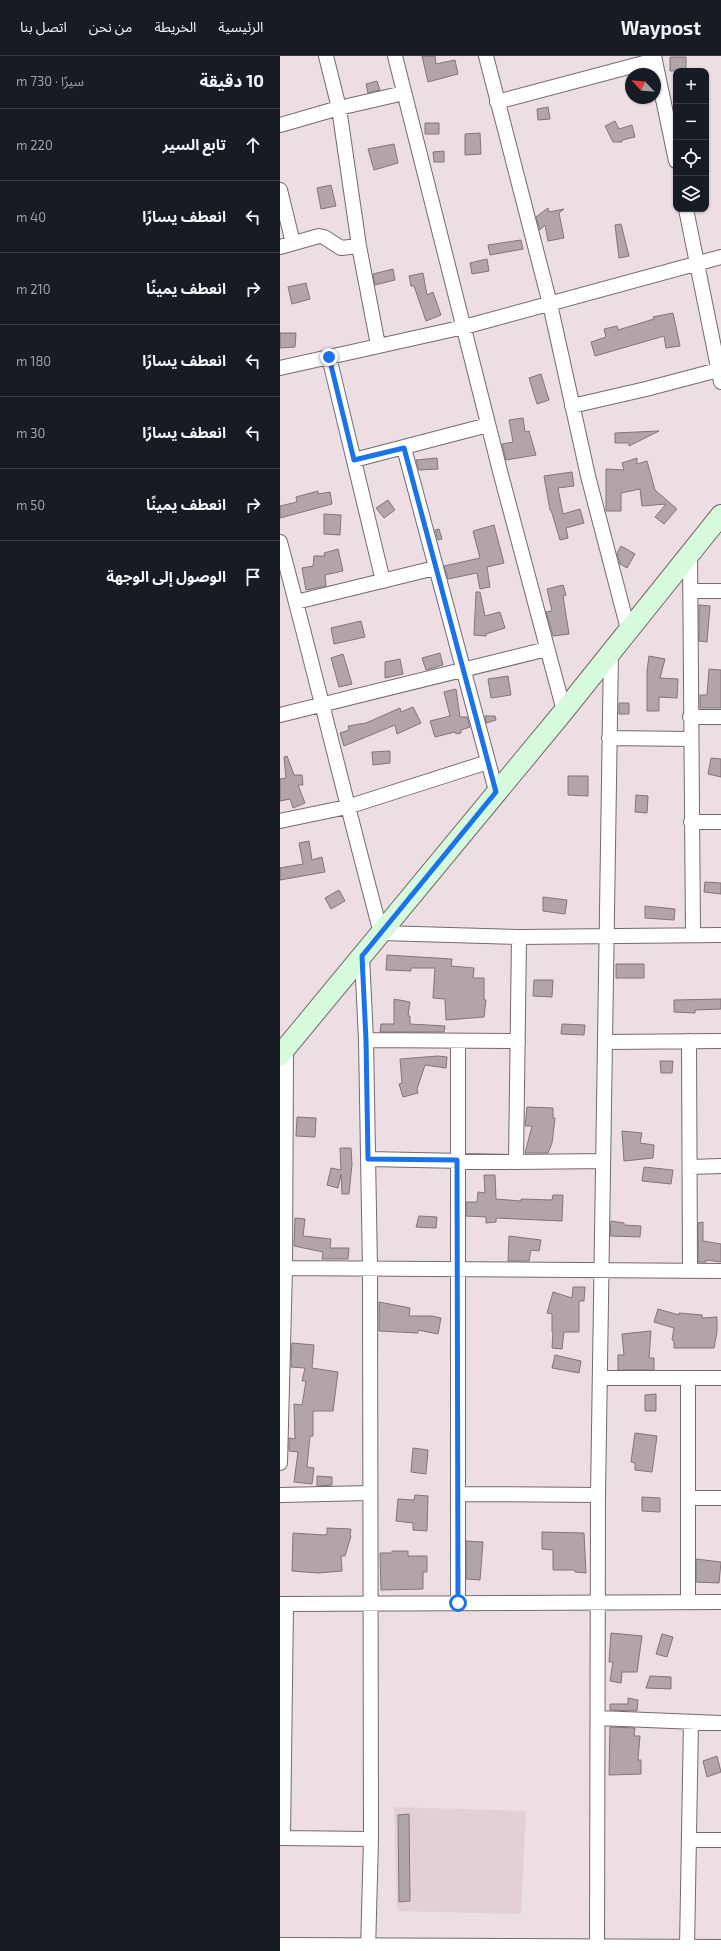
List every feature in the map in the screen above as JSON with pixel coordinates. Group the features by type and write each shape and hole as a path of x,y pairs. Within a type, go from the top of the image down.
{"street":[{"path":"326,56 339,108 359,246 378,345"},
{"path":"395,56 488,425 564,711"},
{"path":"486,56 550,304 572,406 605,544 628,629"},
{"path":"498,102 654,58 673,147"},
{"path":"280,125 339,108 404,93"},
{"path":"280,190 287,245 319,236 324,237 341,248 359,246"},
{"path":"572,406 646,389 719,376 687,212"},
{"path":"280,368 464,327 721,257"},
{"path":"329,357 383,581"},
{"path":"354,460 488,425"},
{"path":"404,448 462,671 496,792"},
{"path":"280,1463 283,1268 283,1051 564,711 628,629 721,515"},
{"path":"280,542 323,705 347,807 381,933"},
{"path":"690,553 690,739 693,935"},
{"path":"296,602 436,568"},
{"path":"690,591 721,591"},
{"path":"280,715 547,649"},
{"path":"597,1949 598,1495 611,652"},
{"path":"690,717 721,717"},
{"path":"609,738 690,739"},
{"path":"280,821 347,807 488,762"},
{"path":"691,822 721,822"},
{"path":"381,933 520,937 721,935"},
{"path":"516,1162 520,937"},
{"path":"362,956 366,1040 370,1269 370,1839 368,1948"},
{"path":"366,1040 458,1042 518,1041"},
{"path":"689,1041 691,1168 690,1270"},
{"path":"605,1042 721,1041"},
{"path":"458,1042 458,1603"},
{"path":"368,1159 516,1162 603,1161"},
{"path":"691,1168 721,1166"},
{"path":"283,1268 721,1271"},
{"path":"601,1378 721,1378"},
{"path":"688,1378 688,1602"},
{"path":"280,1495 370,1492"},
{"path":"458,1494 598,1495"},
{"path":"688,1498 721,1498"},
{"path":"370,1839 281,1838 283,1604 721,1602"},
{"path":"598,1718 721,1723"},
{"path":"687,1947 691,1722"},
{"path":"690,1840 721,1840"},
{"path":"280,1951 280,1945 368,1948 513,1949 721,1947"}],"shaded area":[{"path":"394,1807 526,1811 521,1914 397,1911"}],"building":[{"path":"422,56 435,56 436,64 455,60 458,74 428,82"},
{"path":"670,57 686,57 686,68 673,68 673,71 670,71"},
{"path":"377,81 380,90 368,93 366,84"},
{"path":"548,107 550,119 538,120 537,109"},
{"path":"615,121 619,129 632,125 635,137 622,140 622,142 613,142 605,126"},
{"path":"425,123 439,123 439,134 425,134"},
{"path":"480,133 481,154 465,155 465,134"},
{"path":"394,144 398,163 374,170 368,149"},
{"path":"444,151 444,162 434,162 433,152"},
{"path":"331,185 336,206 321,209 317,188"},
{"path":"548,208 549,212 564,209 559,213 564,238 548,241 545,225 540,230 536,217"},
{"path":"621,224 629,256 619,258 615,225"},
{"path":"521,240 523,249 490,255 488,245"},
{"path":"487,259 489,271 472,274 470,263"},
{"path":"393,269 395,280 375,285 373,274"},
{"path":"423,273 427,295 433,292 441,315 426,321 414,286 411,286 409,276"},
{"path":"306,283 310,299 292,304 288,287"},
{"path":"673,313 680,346 666,348 664,336 595,356 591,342 606,337 604,329 617,326 618,330 654,319 653,317"},
{"path":"280,333 296,333 295,347 280,348"},
{"path":"541,374 549,400 537,404 529,378"},
{"path":"523,418 525,432 529,431 536,455 506,460 502,444 513,442 509,420"},
{"path":"659,431 629,446 629,443 615,443 615,433"},
{"path":"437,458 438,469 419,470 416,460"},
{"path":"637,458 637,464 647,461 655,490 677,509 664,524 655,517 666,504 642,506 640,489 621,493 621,511 606,511 606,469 624,470 622,463"},
{"path":"572,472 574,486 558,488 563,514 580,509 584,523 566,528 568,538 560,540 550,510 544,476"},
{"path":"318,491 318,494 330,492 332,504 280,518 280,506 297,502 296,497"},
{"path":"388,500 395,510 384,518 376,508"},
{"path":"324,514 341,515 340,535 324,534"},
{"path":"494,525 504,563 487,567 490,587 480,589 477,573 448,579 444,566 480,558 473,531"},
{"path":"439,529 442,539 438,540 435,530"},
{"path":"621,546 635,554 627,568 620,564 617,553"},
{"path":"338,549 343,571 325,575 326,586 306,590 302,568 313,566 314,556 325,556 324,553"},
{"path":"563,585 566,595 563,596 569,634 553,636 546,612 552,611 547,589"},
{"path":"476,592 480,592 485,616 500,612 505,628 486,634 486,636 474,635"},
{"path":"699,605 710,606 707,642 699,641"},
{"path":"361,621 365,637 334,644 331,628"},
{"path":"440,653 443,665 426,670 422,658"},
{"path":"343,654 352,684 339,687 331,658"},
{"path":"649,656 665,659 660,678 678,679 677,698 659,697 659,711 647,711 647,671"},
{"path":"400,659 403,674 385,678 385,662"},
{"path":"709,669 721,670 721,708 700,708 700,695 707,695"},
{"path":"508,676 511,695 491,698 488,679"},
{"path":"456,689 460,717 467,717 470,727 461,730 461,733 456,734 455,732 435,737 430,721 450,716 444,692"},
{"path":"619,703 629,703 629,714 619,714"},
{"path":"413,707 421,723 397,734 395,725 344,746 340,733 349,730 348,726 366,723 400,708 401,712"},
{"path":"485,716 495,716 496,720 486,723"},
{"path":"390,751 390,763 373,765 372,752"},
{"path":"287,756 294,775 302,775 303,785 298,785 305,803 293,808 290,799 280,801 280,779 286,778 284,757"},
{"path":"711,758 721,759 721,777 708,774"},
{"path":"568,776 588,776 588,796 568,795"},
{"path":"636,795 648,796 647,813 635,812"},
{"path":"309,841 312,860 322,857 325,872 280,880 280,868 303,864 299,843"},
{"path":"705,882 721,883 721,894 704,892"},
{"path":"339,890 345,901 331,909 325,898"},
{"path":"543,897 567,900 565,914 543,911"},
{"path":"645,906 675,909 674,920 645,918"},
{"path":"387,955 452,959 451,966 474,968 473,978 484,978 484,1000 486,1000 484,1017 446,1020 445,999 433,998 435,968 411,968 411,971 386,970"},
{"path":"616,964 644,964 644,978 616,978"},
{"path":"534,980 553,980 552,997 533,996"},
{"path":"394,999 410,1002 408,1016 410,1016 410,1024 445,1026 444,1032 380,1032 381,1024 394,1024"},
{"path":"721,999 721,1009 695,1010 695,1013 674,1012 674,1000"},
{"path":"562,1024 585,1025 584,1035 561,1034"},
{"path":"438,1056 447,1057 446,1068 425,1065 417,1089 418,1093 403,1097 399,1084 402,1083 400,1059"},
{"path":"660,1061 673,1061 672,1073 661,1073"},
{"path":"527,1107 553,1108 553,1118 555,1118 552,1143 548,1153 525,1153 532,1126 525,1126"},
{"path":"297,1117 316,1118 315,1137 296,1136"},
{"path":"622,1131 642,1133 640,1143 654,1145 653,1158 624,1161"},
{"path":"340,1148 351,1148 352,1164 349,1194 342,1194 341,1174 338,1188 327,1185 331,1168 341,1170"},
{"path":"644,1167 673,1170 671,1184 642,1181"},
{"path":"484,1175 495,1175 496,1199 521,1201 521,1199 552,1200 553,1195 563,1195 562,1221 496,1218 496,1222 486,1223 486,1217 466,1216 466,1202 477,1202 478,1192 485,1193"},
{"path":"419,1216 437,1217 436,1228 416,1227"},
{"path":"295,1218 305,1219 303,1236 331,1239 330,1248 349,1248 348,1259 322,1259 323,1252 294,1246"},
{"path":"611,1221 624,1223 624,1225 641,1226 640,1237 610,1236"},
{"path":"703,1222 703,1241 721,1244 721,1262 706,1260 706,1262 698,1262 698,1223"},
{"path":"509,1236 541,1240 539,1251 531,1250 529,1261 508,1261"},
{"path":"573,1287 585,1287 584,1301 579,1301 579,1332 564,1332 562,1349 552,1348 552,1314 547,1313 553,1292 572,1298"},
{"path":"379,1302 410,1308 409,1316 432,1316 441,1318 438,1334 418,1330 418,1333 379,1331"},
{"path":"658,1309 679,1315 679,1313 702,1315 702,1318 717,1317 717,1332 714,1348 674,1348 674,1341 672,1340 674,1328 654,1322"},
{"path":"651,1331 649,1358 654,1358 654,1370 618,1370 618,1355 624,1355 622,1334"},
{"path":"292,1343 314,1345 312,1368 338,1372 333,1411 313,1411 313,1436 310,1436 307,1467 314,1468 312,1484 294,1482 298,1452 289,1451 289,1438 295,1439 294,1404 302,1405 306,1381 302,1381 305,1368 291,1367"},
{"path":"555,1355 581,1361 579,1373 552,1368"},
{"path":"656,1394 656,1411 645,1411 645,1395"},
{"path":"635,1433 657,1436 652,1472 635,1470 635,1463 631,1462"},
{"path":"413,1448 428,1450 426,1474 411,1472"},
{"path":"317,1476 332,1477 332,1485 317,1486"},
{"path":"415,1495 428,1496 427,1531 413,1530 413,1523 396,1521 398,1499 414,1500"},
{"path":"642,1497 660,1498 660,1512 642,1511"},
{"path":"327,1528 351,1529 351,1536 345,1556 341,1556 342,1571 318,1573 292,1571 293,1533 324,1535 327,1534"},
{"path":"542,1532 584,1533 586,1573 575,1572 575,1570 553,1570 553,1550 542,1549"},
{"path":"466,1541 483,1542 480,1580 466,1579"},
{"path":"392,1551 408,1551 408,1556 427,1556 427,1572 423,1572 423,1589 381,1590 380,1553 392,1553"},
{"path":"696,1559 721,1562 719,1583 696,1582"},
{"path":"611,1633 642,1636 637,1672 622,1672 621,1683 610,1681 613,1662 609,1662"},
{"path":"662,1634 673,1637 667,1657 656,1654"},
{"path":"650,1676 671,1677 671,1689 646,1688"},
{"path":"628,1698 638,1700 637,1711 610,1710 610,1704 628,1704"},
{"path":"610,1727 635,1728 634,1736 640,1736 638,1760 641,1760 641,1774 609,1775"},
{"path":"717,1756 721,1772 707,1777 703,1761"},
{"path":"409,1814 410,1901 399,1902 398,1815"}],"route":[{"path":"329,357 354,460 404,448 462,671 496,792 362,956 366,1040 368,1159 457,1160 458,1603"}]}
